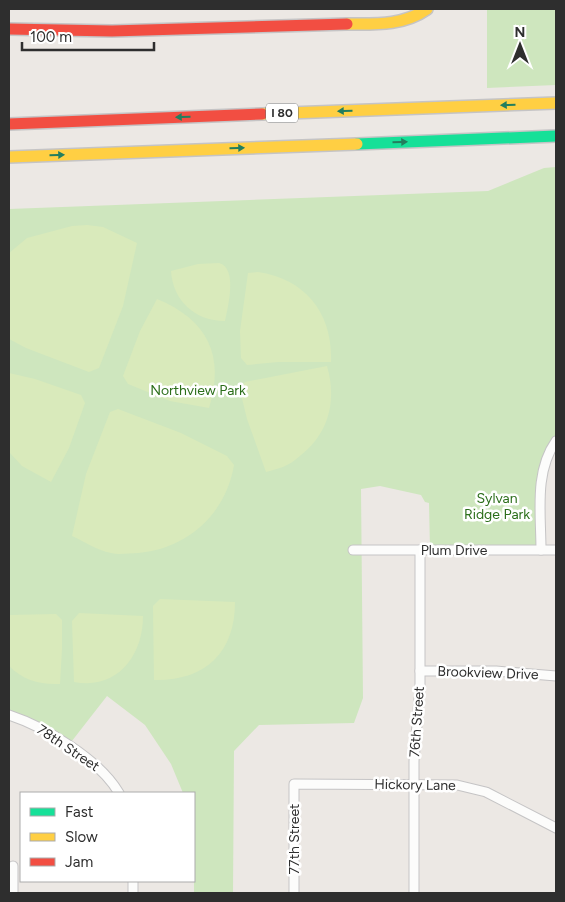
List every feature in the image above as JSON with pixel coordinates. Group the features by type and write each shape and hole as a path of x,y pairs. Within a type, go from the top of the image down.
{"main road":[{"path":"9,29 112,31 394,23 420,14 427,9"},
{"name":"I 80","path":"9,124 556,103"},
{"path":"9,157 556,136"}],"street":[{"path":"541,550 541,482 548,456 556,441"},
{"name":"Plum Drive","path":"353,550 556,550"},
{"name":"76th Street","path":"414,893 414,744 420,701 420,550"},
{"name":"Brookview Drive","path":"420,670 496,671 556,676"},
{"name":"78th Street","path":"9,715 36,726 87,758 104,773 118,792"},
{"name":"Hickory Lane","path":"294,784 457,785 473,788 500,798 556,828"},
{"name":"77th Street","path":"294,784 294,893"},
{"path":"13,866 13,893"}],"green space":[{"path":"487,9 556,9 556,85 487,88"},
{"name":"Northview Park","path":"556,167 556,441 543,469 541,550 430,549 429,503 425,502 421,495 380,486 361,489 363,698 354,723 259,725 234,751 233,893 194,893 195,792 183,792 171,764 145,725 107,696 68,746 9,715 9,209 488,191 544,168"},
{"path":"72,226 103,227 137,243 123,306 99,368 89,372 26,348 9,339 9,253 27,238"},
{"path":"219,263 225,266 230,280 225,321 204,317 188,307 176,291 171,271 198,264"},
{"path":"258,272 290,282 303,291 313,302 321,314 327,329 331,362 278,362 247,365 241,358 240,331 248,273"},
{"path":"157,299 189,318 200,329 208,342 213,356 215,372 209,408 170,401 128,384 123,376 140,331"},
{"path":"327,366 330,379 331,403 324,426 318,437 311,446 292,462 266,472 247,419 240,390 245,382"},
{"path":"9,373 35,379 81,395 85,403 69,448 51,482 22,466 9,452"},
{"path":"118,409 181,433 227,456 234,465 230,483 223,499 213,513 188,536 156,550 114,554 96,548 72,536 86,474 110,412"},
{"path":"160,599 235,602 234,620 230,636 214,660 202,669 172,679 154,680 153,606"},
{"path":"79,613 143,616 142,631 133,657 115,675 103,681 89,683 74,682 72,621"},
{"path":"56,614 62,620 60,684 32,681 20,675 9,666 9,615"}],"traffic: fast":[{"path":"357,144 556,136"}],"traffic: slow":[{"path":"347,24 388,23 408,19 427,9"},
{"path":"262,114 556,103"},
{"path":"9,157 357,144"}],"traffic: jam":[{"path":"9,29 112,31 347,24"},
{"path":"9,124 262,114"}],"park label":[{"name":"Sylvan Ridge Park","path":"497,506"}]}
